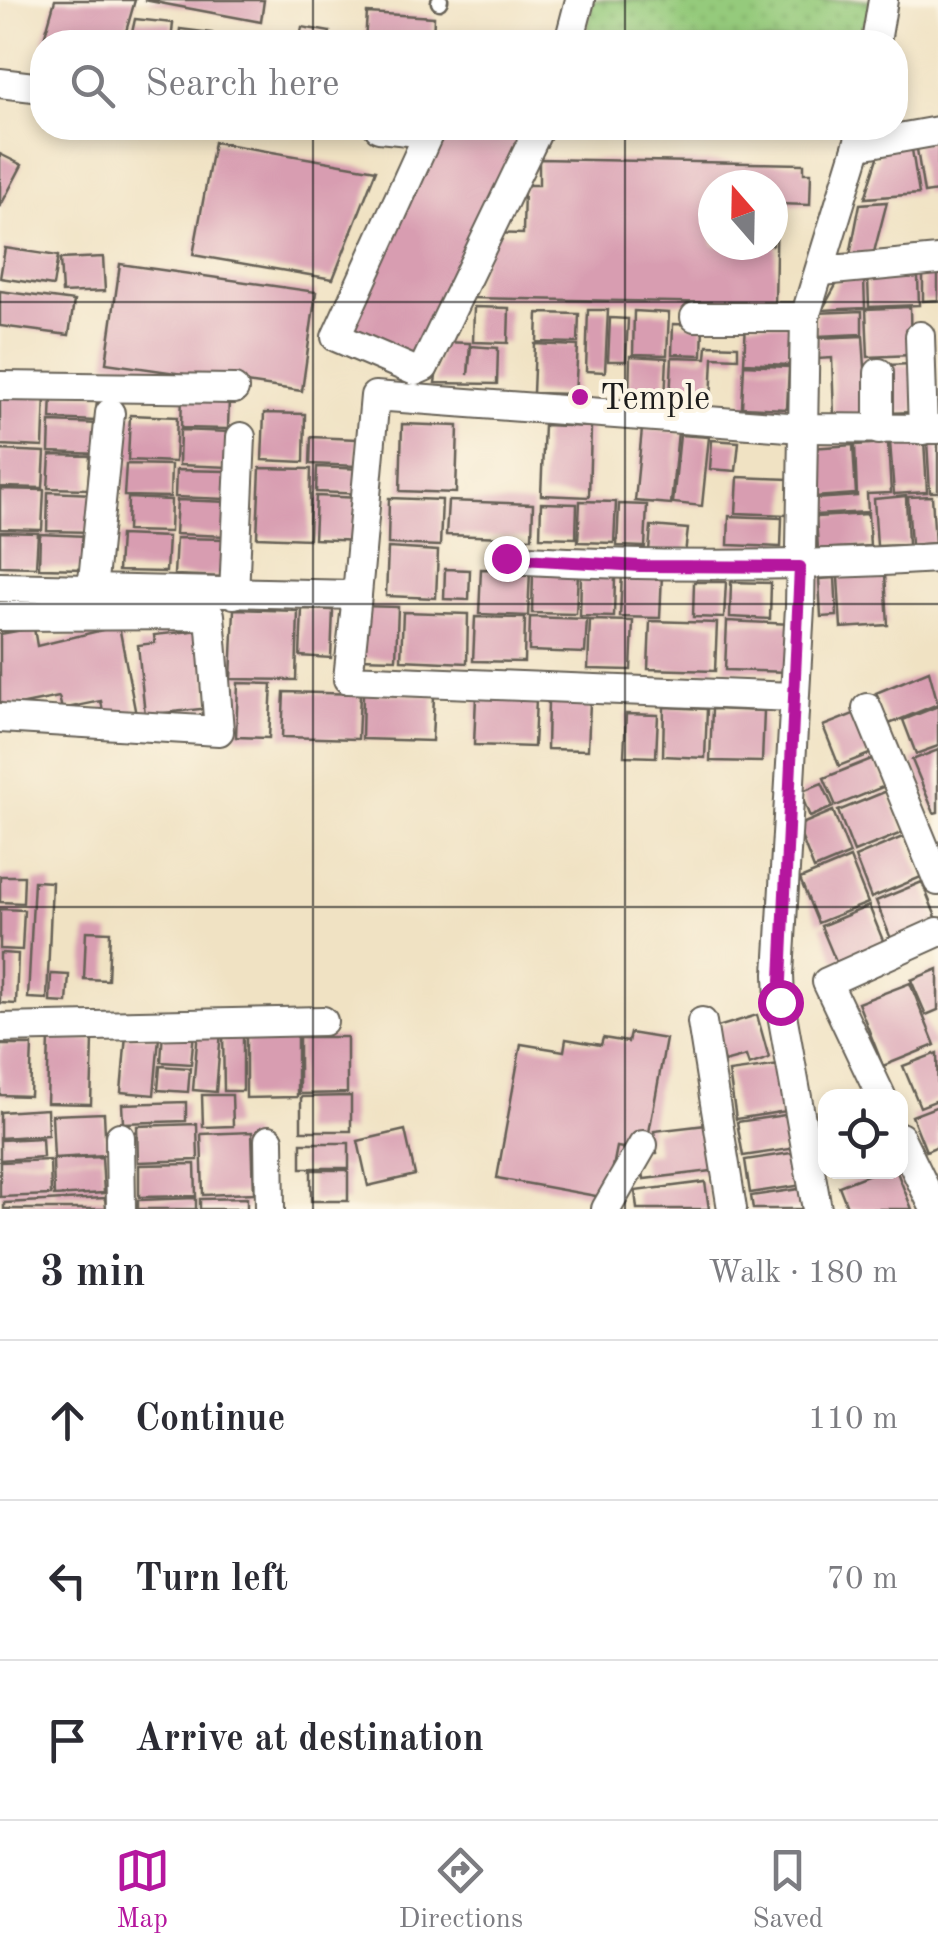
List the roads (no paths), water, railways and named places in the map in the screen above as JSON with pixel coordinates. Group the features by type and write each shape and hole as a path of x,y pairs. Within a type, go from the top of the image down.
{"street":[{"path":"572,30 580,0"},
{"path":"878,30 883,0"},
{"path":"0,83 30,87"},
{"path":"908,133 938,131"},
{"path":"425,140 336,337 414,371 424,366 533,140"},
{"path":"817,1209 780,1002 800,567 805,318 822,272 840,188 859,140"},
{"path":"822,272 938,260"},
{"path":"694,317 805,318"},
{"path":"792,696 348,680 375,396 802,428 930,430 920,336"},
{"path":"878,430 880,373"},
{"path":"0,386 234,389"},
{"path":"92,590 110,412"},
{"path":"234,594 240,437"},
{"path":"506,558 640,566 800,567 938,558"},
{"path":"0,587 357,595"},
{"path":"0,616 210,616 219,731 0,718"},
{"path":"866,708 938,881"},
{"path":"879,1089 827,982 938,932"},
{"path":"0,1028 323,1020"},
{"path":"702,1022 732,1209"},
{"path":"120,1137 121,1209"},
{"path":"268,1140 270,1209"},
{"path":"606,1209 642,1145"},
{"path":"908,1153 935,1209"}],"place":[{"name":"Temple","path":"580,397"}]}
